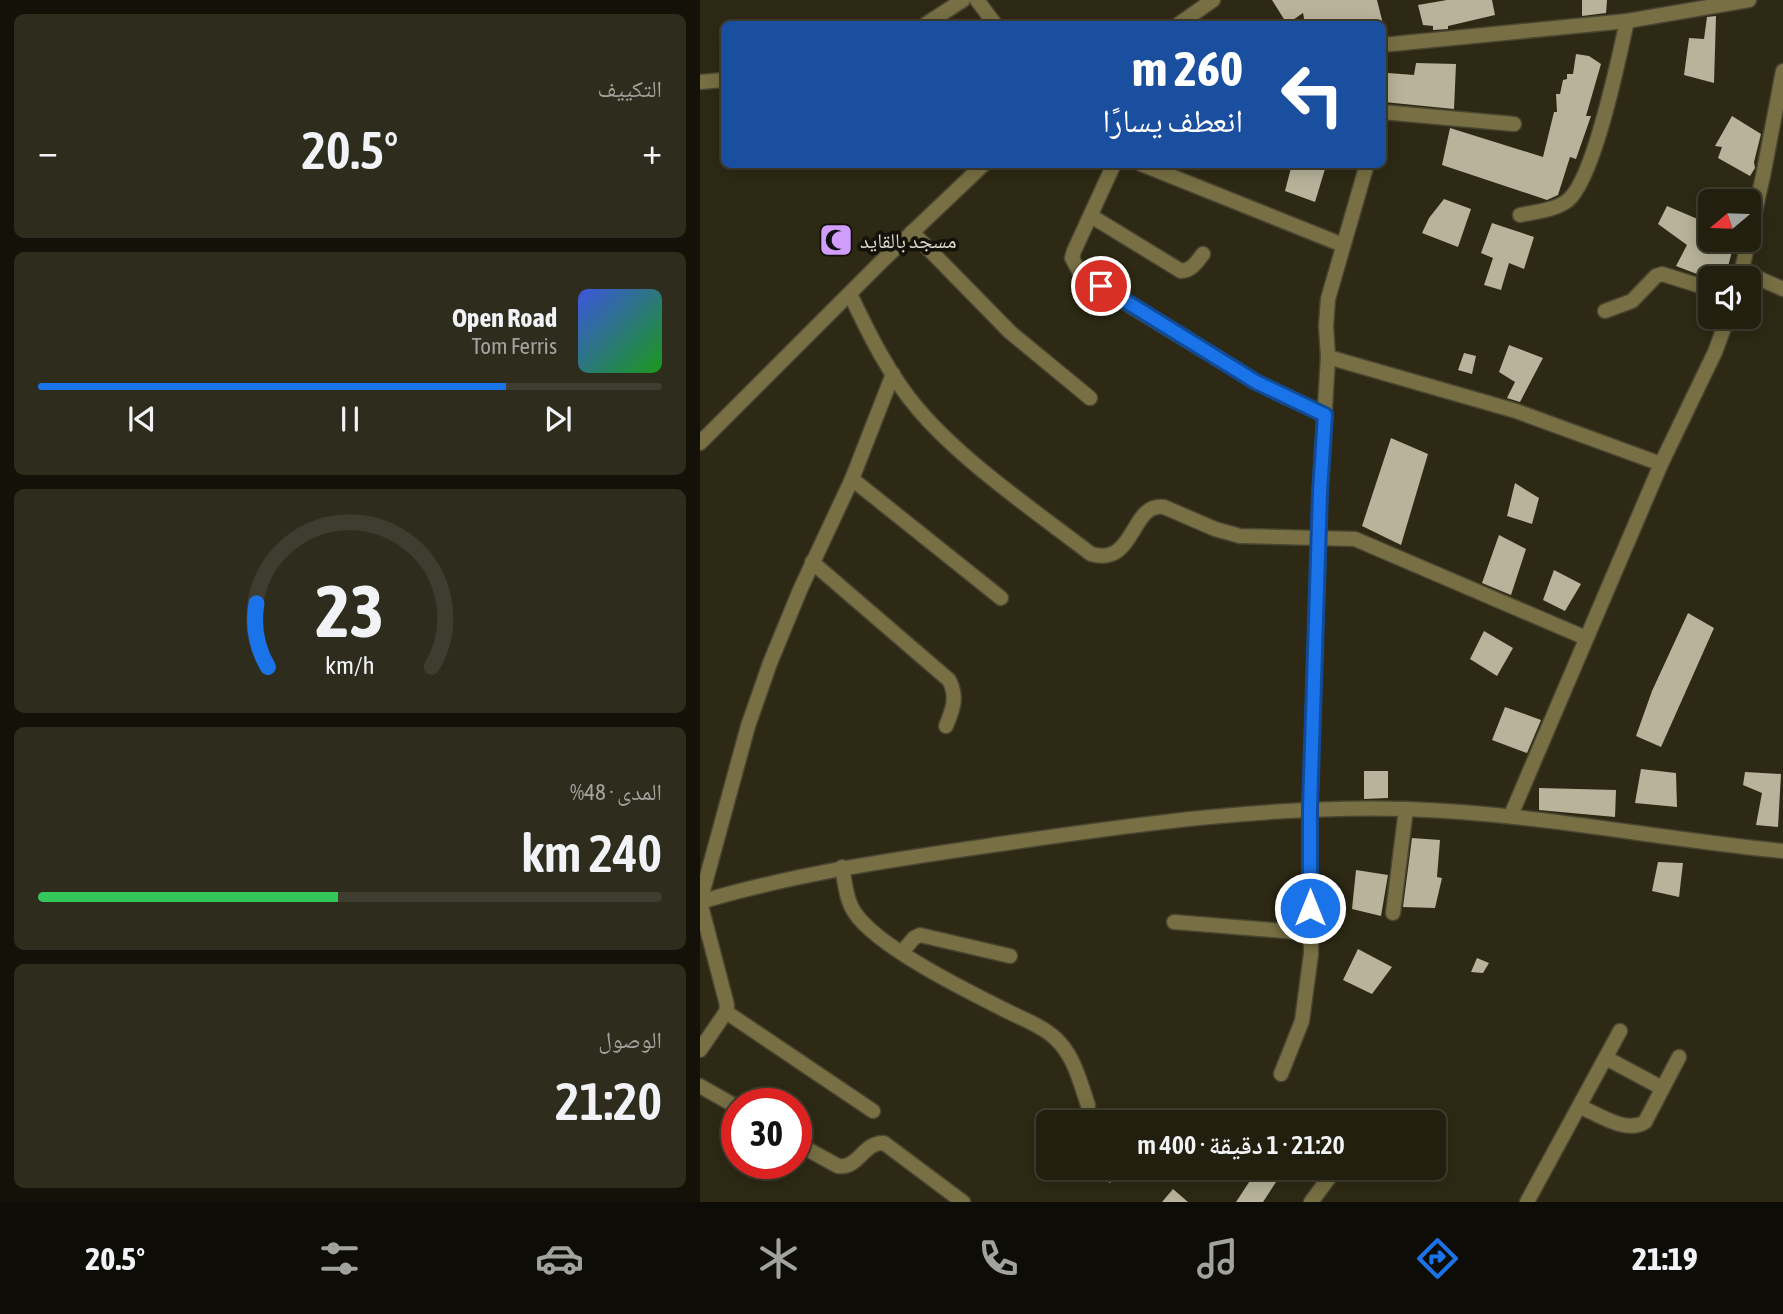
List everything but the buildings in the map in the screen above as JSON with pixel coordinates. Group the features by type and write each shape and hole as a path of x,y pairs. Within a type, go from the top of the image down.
{"street":[{"path":"931,21 963,0"},
{"path":"977,0 993,21"},
{"path":"1183,21 1213,0"},
{"path":"1386,45 1627,21 1749,0"},
{"path":"1520,215 1561,205 1574,195 1591,158 1614,79 1627,21"},
{"path":"1743,266 1783,71"},
{"path":"700,82 721,80"},
{"path":"1386,112 1514,124"},
{"path":"700,443 980,168"},
{"path":"1112,168 1072,258 1079,271 1124,302 1256,382 1325,415"},
{"path":"1151,168 1343,244"},
{"path":"1281,1074 1302,1021 1311,954 1310,809 1328,299 1366,168"},
{"path":"1091,216 1181,271 1195,266 1203,254"},
{"path":"912,232 1010,332 1090,398"},
{"path":"1605,311 1632,301 1661,274 1698,285"},
{"path":"1761,282 1783,289"},
{"path":"850,294 872,340 893,374 936,429 1091,555 1100,557 1120,550 1145,512 1158,506 1240,536 1355,539 1586,638"},
{"path":"1511,815 1661,464 1724,329"},
{"path":"1328,357 1516,411 1661,464"},
{"path":"700,1051 726,1012 726,994 700,902 748,726 770,663 852,479 893,374"},
{"path":"852,479 1001,598"},
{"path":"813,562 949,681 954,691 954,704 946,726"},
{"path":"700,902 842,867 1084,832 1310,809 1406,809 1511,815 1783,850"},
{"path":"1393,913 1406,809"},
{"path":"842,867 848,898 862,922 902,952 960,988 1055,1038 1077,1071 1088,1105"},
{"path":"1174,922 1310,933"},
{"path":"902,952 920,935 1010,956"},
{"path":"726,1012 873,1111"},
{"path":"1528,1202 1620,1031"},
{"path":"1581,1107 1634,1128 1645,1122 1679,1057"},
{"path":"1606,1058 1662,1088"},
{"path":"700,1086 721,1098"},
{"path":"812,1152 838,1167 843,1167 853,1163 871,1145 884,1143 963,1202"},
{"path":"1311,1202 1327,1180"}],"place":[{"name":"مسجد بالقايد","path":"836,240"}],"route":[{"path":"1101,286 1256,382 1325,415 1310,809 1310,908"}]}
